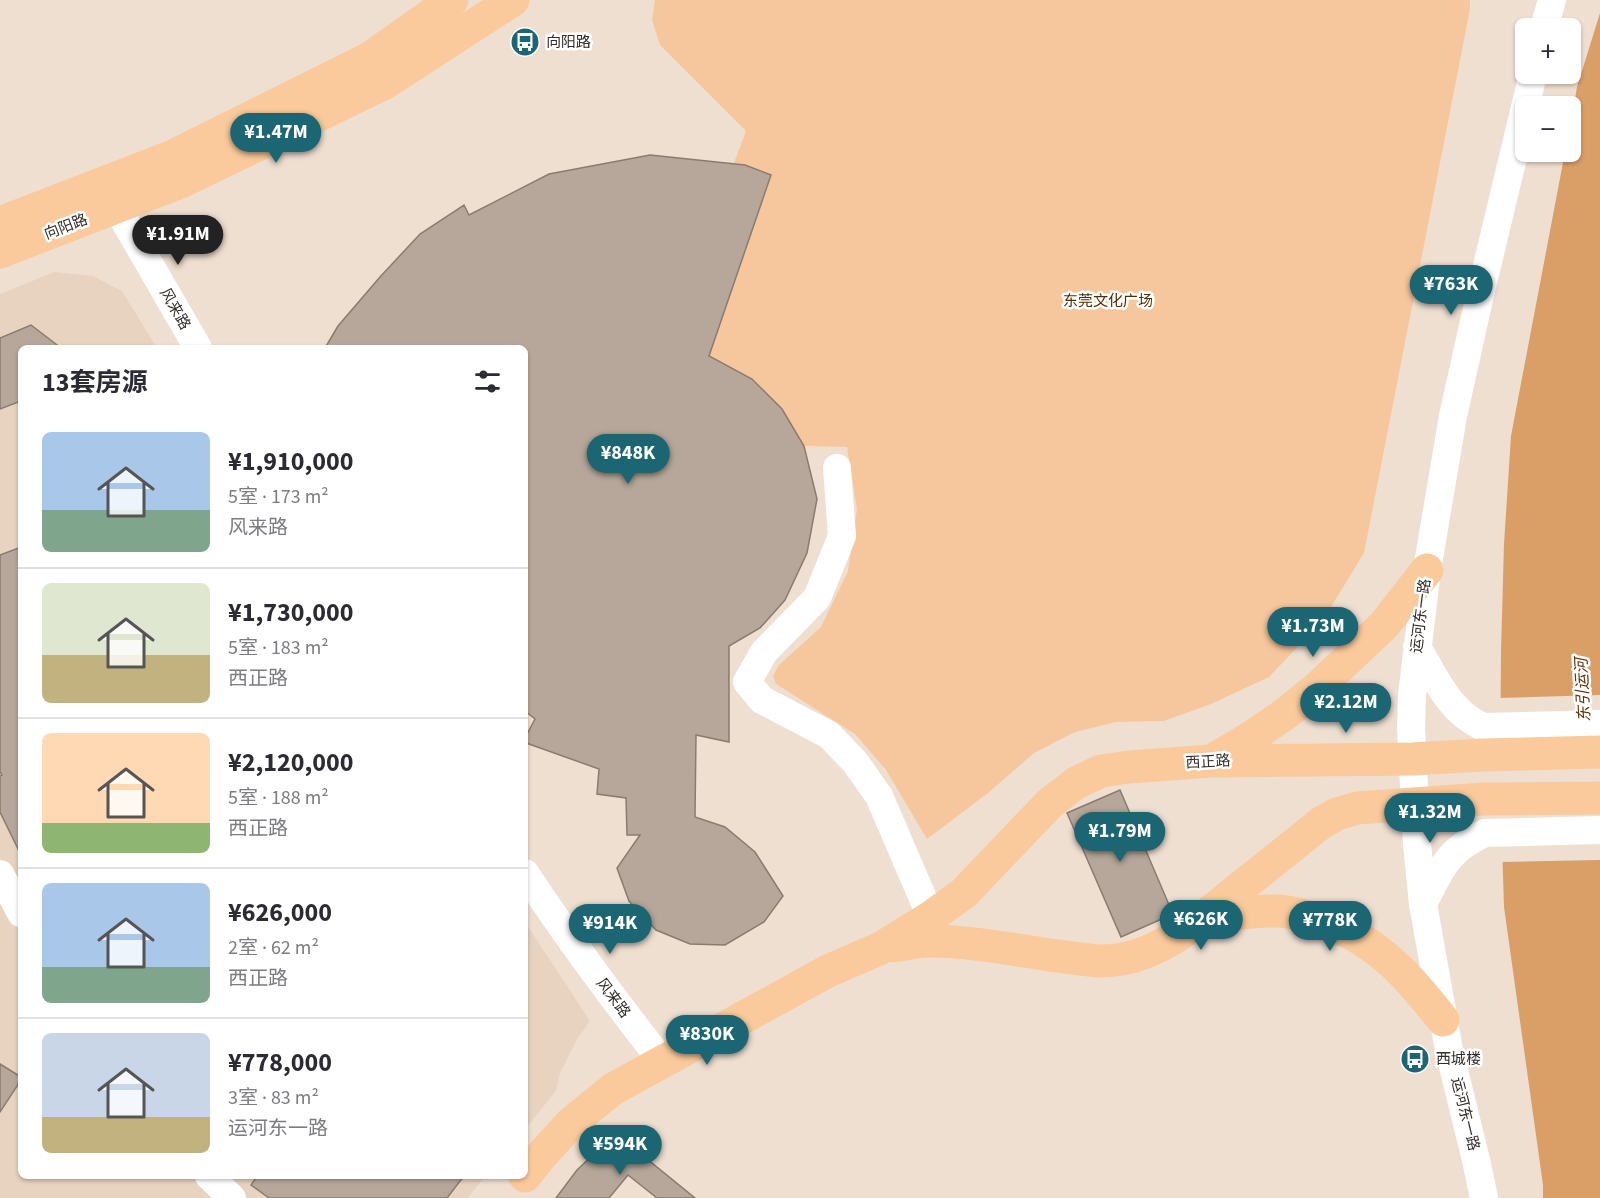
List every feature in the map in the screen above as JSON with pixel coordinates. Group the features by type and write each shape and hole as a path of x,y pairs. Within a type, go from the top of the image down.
{"main road":[{"name":"向阳路","path":"0,223 171,157 370,58 452,0"},
{"name":"向阳路","path":"0,252 183,181 385,83 513,0"},
{"path":"1211,761 1250,738 1316,690 1384,625 1427,570"},
{"name":"西正路","path":"528,1172 571,1123 613,1089 828,971 881,948 931,917 964,893 1050,802 1076,783 1101,771 1211,761 1413,759 1483,741 1600,752"},
{"name":"西正路","path":"881,948 925,941 958,942 1080,959 1101,961 1121,959 1142,954 1160,946 1201,920 1321,823 1337,814 1357,808 1484,799 1600,798"},
{"path":"1201,920 1276,911 1305,915 1335,926 1361,939 1411,980 1443,1020"},
{"name":"西正路","path":"508,1198 523,1179"}],"street":[{"path":"1547,18 1552,0"},
{"name":"运河东一路","path":"1484,1198 1449,1050 1423,904 1411,728 1412,695 1427,570 1453,416 1531,84"},
{"name":"风来路","path":"117,208 196,345"},
{"path":"837,468 842,536 817,598 764,652 747,682 762,700 829,735 855,762 879,796 931,917"},
{"path":"1417,647 1450,702 1466,718 1483,741 1600,724"},
{"path":"1423,904 1444,864 1455,851 1468,841 1485,833 1600,830"},
{"path":"0,874 18,907"},
{"name":"风来路","path":"528,878 618,1005 662,1061"},
{"path":"211,1179 232,1198"}],"shaded area":[{"path":"54,272 93,276 122,291 155,345 18,345 18,1179 483,1179 467,1198 0,1198 0,294"},
{"path":"528,927 590,1021 577,1039 560,1073 556,1091 528,1125"}],"green space":[{"name":"东莞文化广场","path":"655,0 1470,0 1364,553 1323,620 1269,677 1211,704 1164,721 1116,722 1075,732 1034,753 988,793 927,839 886,770 855,734 776,684 773,676 779,665 821,627 848,571 857,509 847,447 804,446 782,409 752,379 709,356 771,175 734,163 746,131 660,45 652,20"}],"water":[{"name":"东引运河","path":"1600,13 1600,1198 1543,1198 1504,907 1500,779 1504,544 1511,436 1563,162 1581,162 1581,96 1575,96 1578,84 1581,84 1581,74"}],"pier":[{"path":"1600,695 1600,860 1500,862 1497,698"}],"building":[{"path":"650,155 745,165 771,175 709,356 752,379 782,409 804,446 817,499 807,553 785,600 760,628 729,646 729,742 696,735 695,817 725,827 755,852 783,896 764,922 725,945 690,944 656,930 629,901 617,868 640,835 627,835 626,798 597,794 599,769 528,743 528,732 535,719 528,713 528,345 327,345 338,326 420,234 464,205 469,215 549,174"},
{"path":"31,325 57,345 18,345 18,402 0,409 0,338"},
{"path":"18,548 18,849 0,812 0,776 2,775 0,772 0,555"},
{"path":"1120,790 1173,914 1121,937 1067,813"},
{"path":"0,1064 18,1075 18,1085 0,1112"},
{"path":"616,1144 642,1155 695,1198 657,1198 628,1175 609,1198 556,1198 577,1170 593,1155"},
{"path":"255,1179 462,1179 447,1198 269,1198 251,1185"}],"place":[{"name":"向阳路","path":"525,42"},
{"name":"西城楼","path":"1415,1059"}]}
